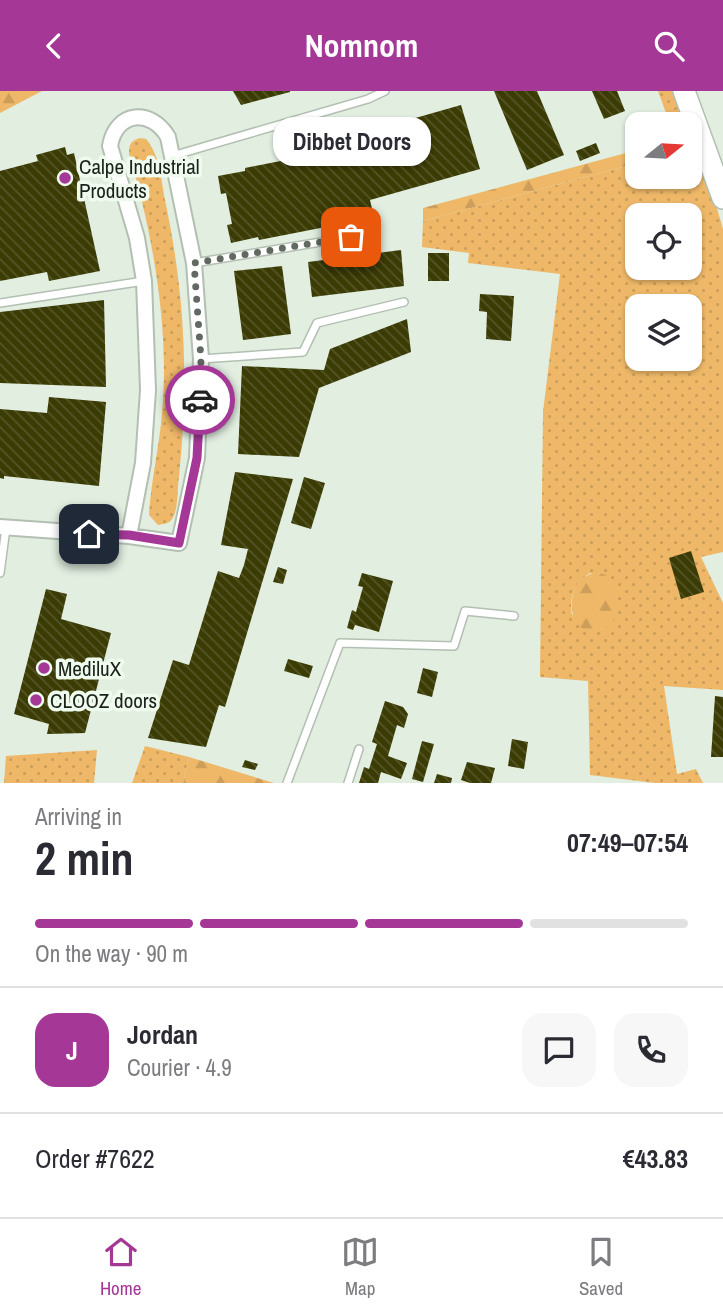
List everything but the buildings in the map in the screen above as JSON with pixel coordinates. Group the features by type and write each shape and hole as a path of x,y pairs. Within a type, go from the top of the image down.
{"street":[{"path":"684,91 723,198"},
{"path":"3,527 129,535 179,543 197,458 201,359 194,263 168,137 164,130 149,119 140,117 123,122 112,137 111,155 137,238 144,281 148,390 143,463 129,535"}],"lane":[{"path":"172,156 368,99 385,91"},
{"path":"194,263 351,237"},
{"path":"0,303 144,281"},
{"path":"201,359 303,352 317,323 404,302"},
{"path":"0,573 3,527"},
{"path":"287,783 340,643 454,646 465,611 514,616"},
{"path":"348,783 359,749"}],"green space":[{"path":"0,91 42,91 0,113"},
{"path":"658,91 672,91 681,112 666,112"},
{"path":"140,138 146,139 151,145 159,168 177,269 183,338 184,406 177,504 171,521 158,525 149,515 162,414 164,350 152,249 129,154 131,144"},
{"path":"625,153 625,166 423,221 423,208"},
{"path":"702,165 723,229 723,552 701,557 723,603 723,690 664,686 677,774 696,769 703,783 655,783 590,775 588,681 540,677 543,412 560,274 468,263 469,253 422,247 423,221 625,166 625,189 702,189","holes":["590,573 600,573 572,615 574,591 580,581"]},
{"path":"594,572 606,575 617,594 613,623 601,630 590,631 576,622 572,603 579,580"},
{"path":"145,746 189,757 183,783 132,783"},
{"path":"97,750 94,783 4,783 6,756"},
{"path":"189,757 274,783 183,783"}],"way so far":[{"path":"200,400 201,359 194,263 351,237"}],"place":[{"name":"Calpe Industrial Products","path":"65,178"},
{"name":"Dibbet Doors","path":"351,237"},
{"name":"MediluX","path":"44,668"},
{"name":"CLOOZ doors","path":"36,700"}],"route":[{"path":"89,534 129,535 179,543 197,458 200,400"}]}
